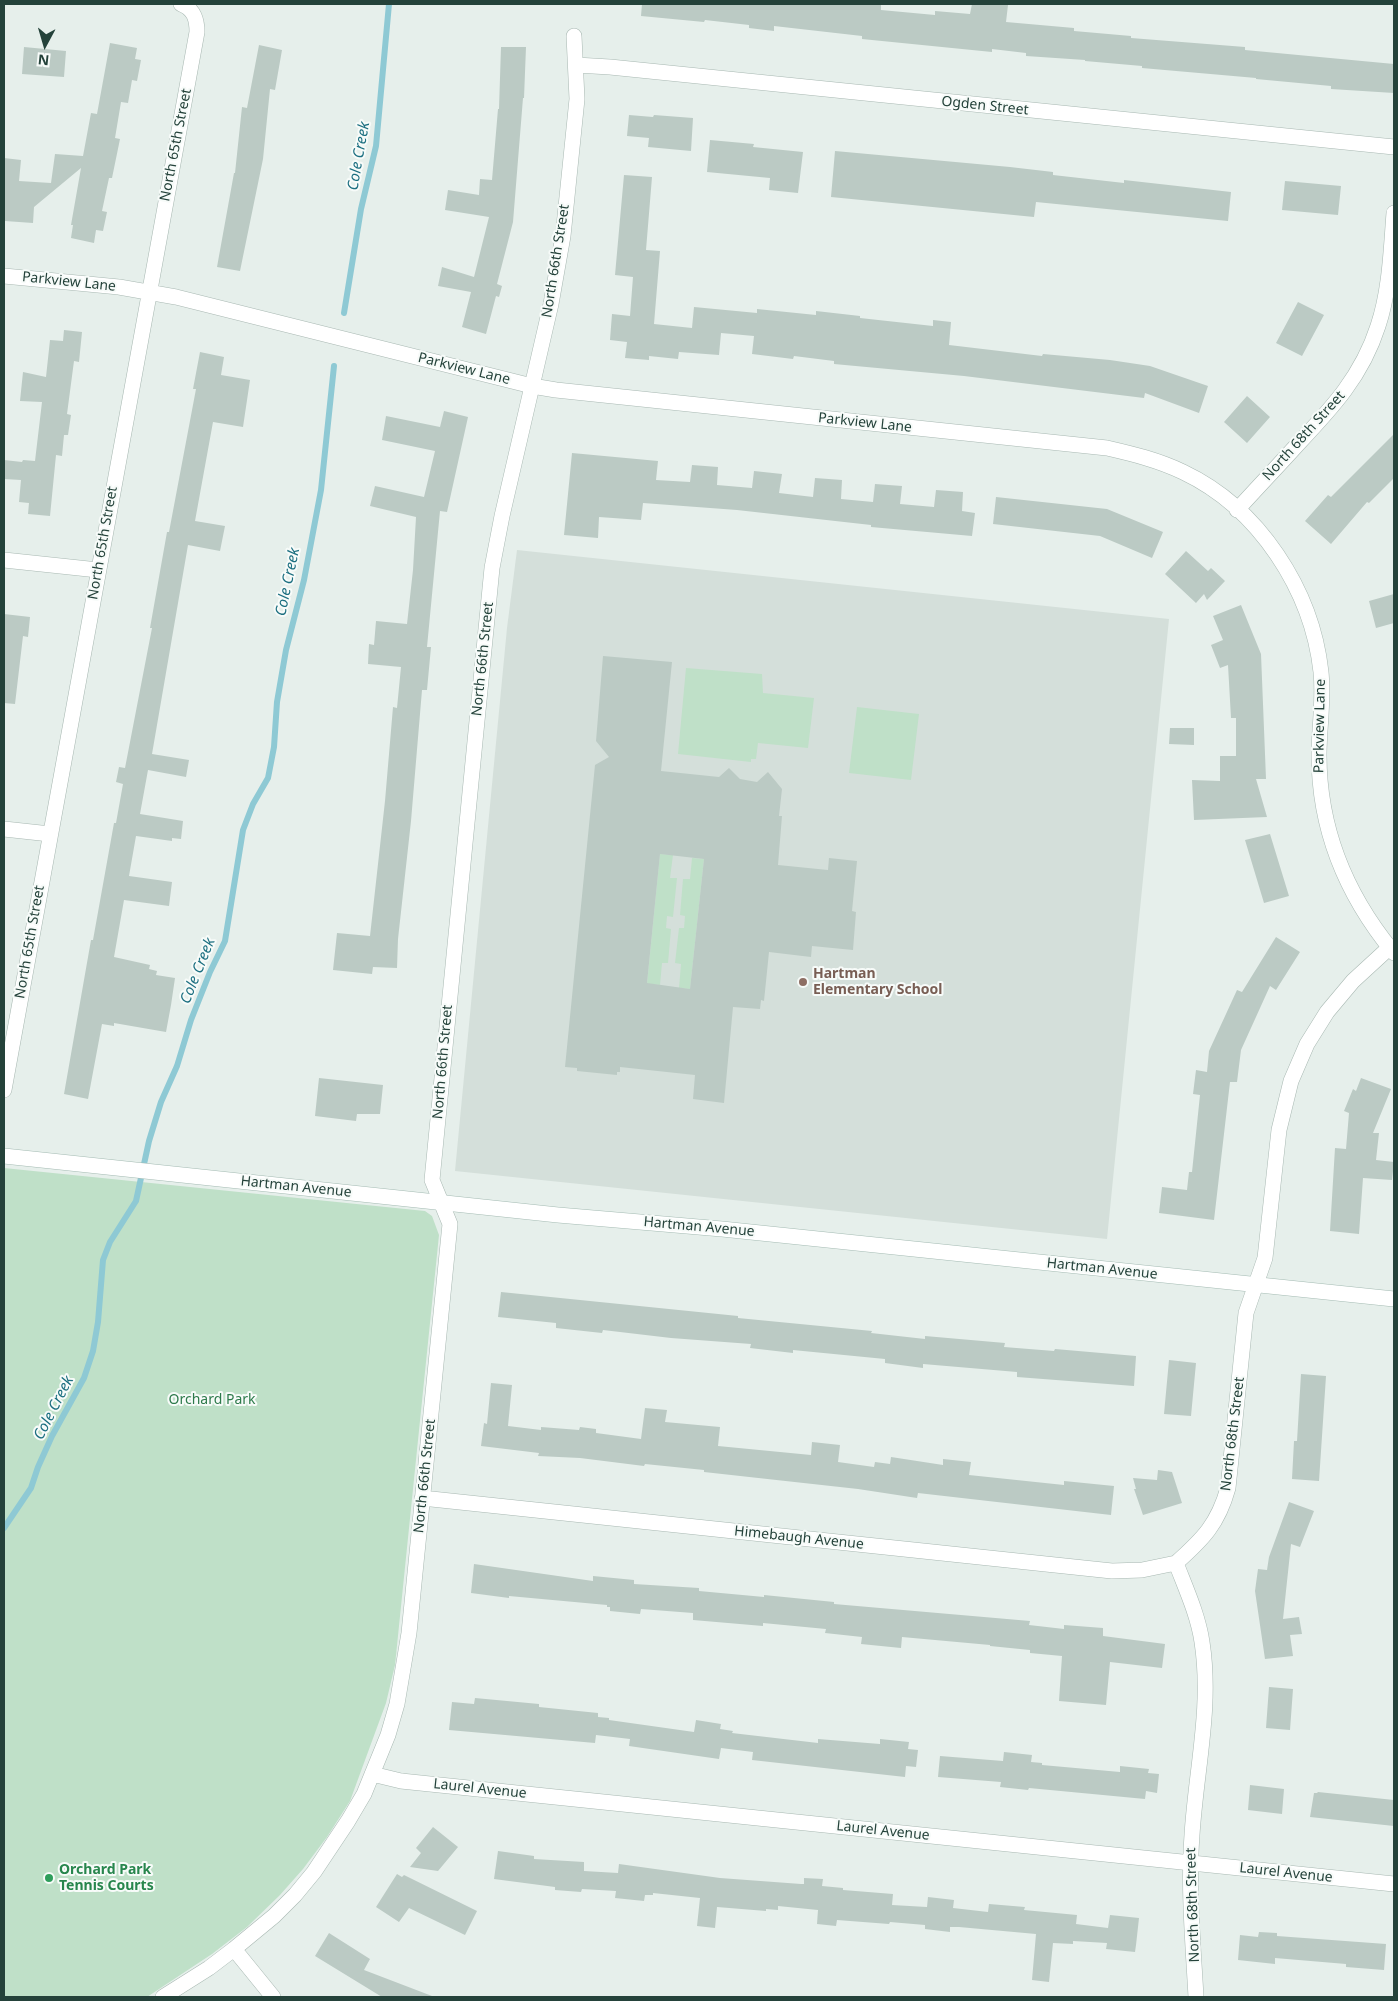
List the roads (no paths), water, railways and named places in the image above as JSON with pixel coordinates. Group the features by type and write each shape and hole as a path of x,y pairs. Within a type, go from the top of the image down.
{"street":[{"name":"North 65th Street","path":"4,1090 197,32 197,21 194,14 187,6 181,4"},
{"name":"North 66th Street","path":"163,1997 209,1968 274,1916 314,1872 364,1794 388,1735 397,1704 406,1656 450,1224 432,1180 492,568 502,516 551,304 563,236 576,99 574,36"},
{"name":"Ogden Street","path":"576,65 1394,147"},
{"name":"North 68th Street","path":"1237,510 1336,403 1355,377 1369,350 1386,294 1394,213"},
{"name":"Parkview Lane","path":"4,276 119,287 176,297 532,386 556,390 1107,448 1149,458 1184,472 1220,494 1263,535 1294,582 1316,643 1321,672 1320,776 1322,803 1328,829 1352,894 1372,926 1392,950"},
{"path":"4,560 98,570"},
{"path":"4,829 50,834"},
{"name":"North 68th Street","path":"1196,1997 1190,1885 1192,1834 1205,1708 1206,1670 1202,1640 1195,1614 1176,1563 1206,1534 1222,1509 1228,1488 1246,1313 1264,1258 1279,1130 1290,1081 1299,1060 1322,1020 1340,995 1392,950"},
{"name":"Hartman Avenue","path":"4,1156 1394,1299"},
{"name":"Himebaugh Avenue","path":"422,1498 1112,1571 1142,1570 1176,1563"},
{"name":"Laurel Avenue","path":"372,1774 402,1781 1394,1884"},
{"path":"234,1949 273,1997"}],"waterway":[{"name":"Cole Creek","path":"344,313 361,209 376,146 389,4"},
{"name":"Cole Creek","path":"4,1528 31,1488 52,1436 84,1378 93,1351 98,1322 103,1260 110,1242 136,1201 149,1141 161,1102 177,1066 191,1020 210,972 225,941 243,830 253,804 268,778 274,747 277,702 286,650 304,580 321,490 334,366"}],"place":[{"name":"Hartman Elementary School","path":"803,982"},
{"name":"Orchard Park Tennis Courts","path":"49,1878"}],"park label":[{"name":"Orchard Park","path":"212,1400"}]}
